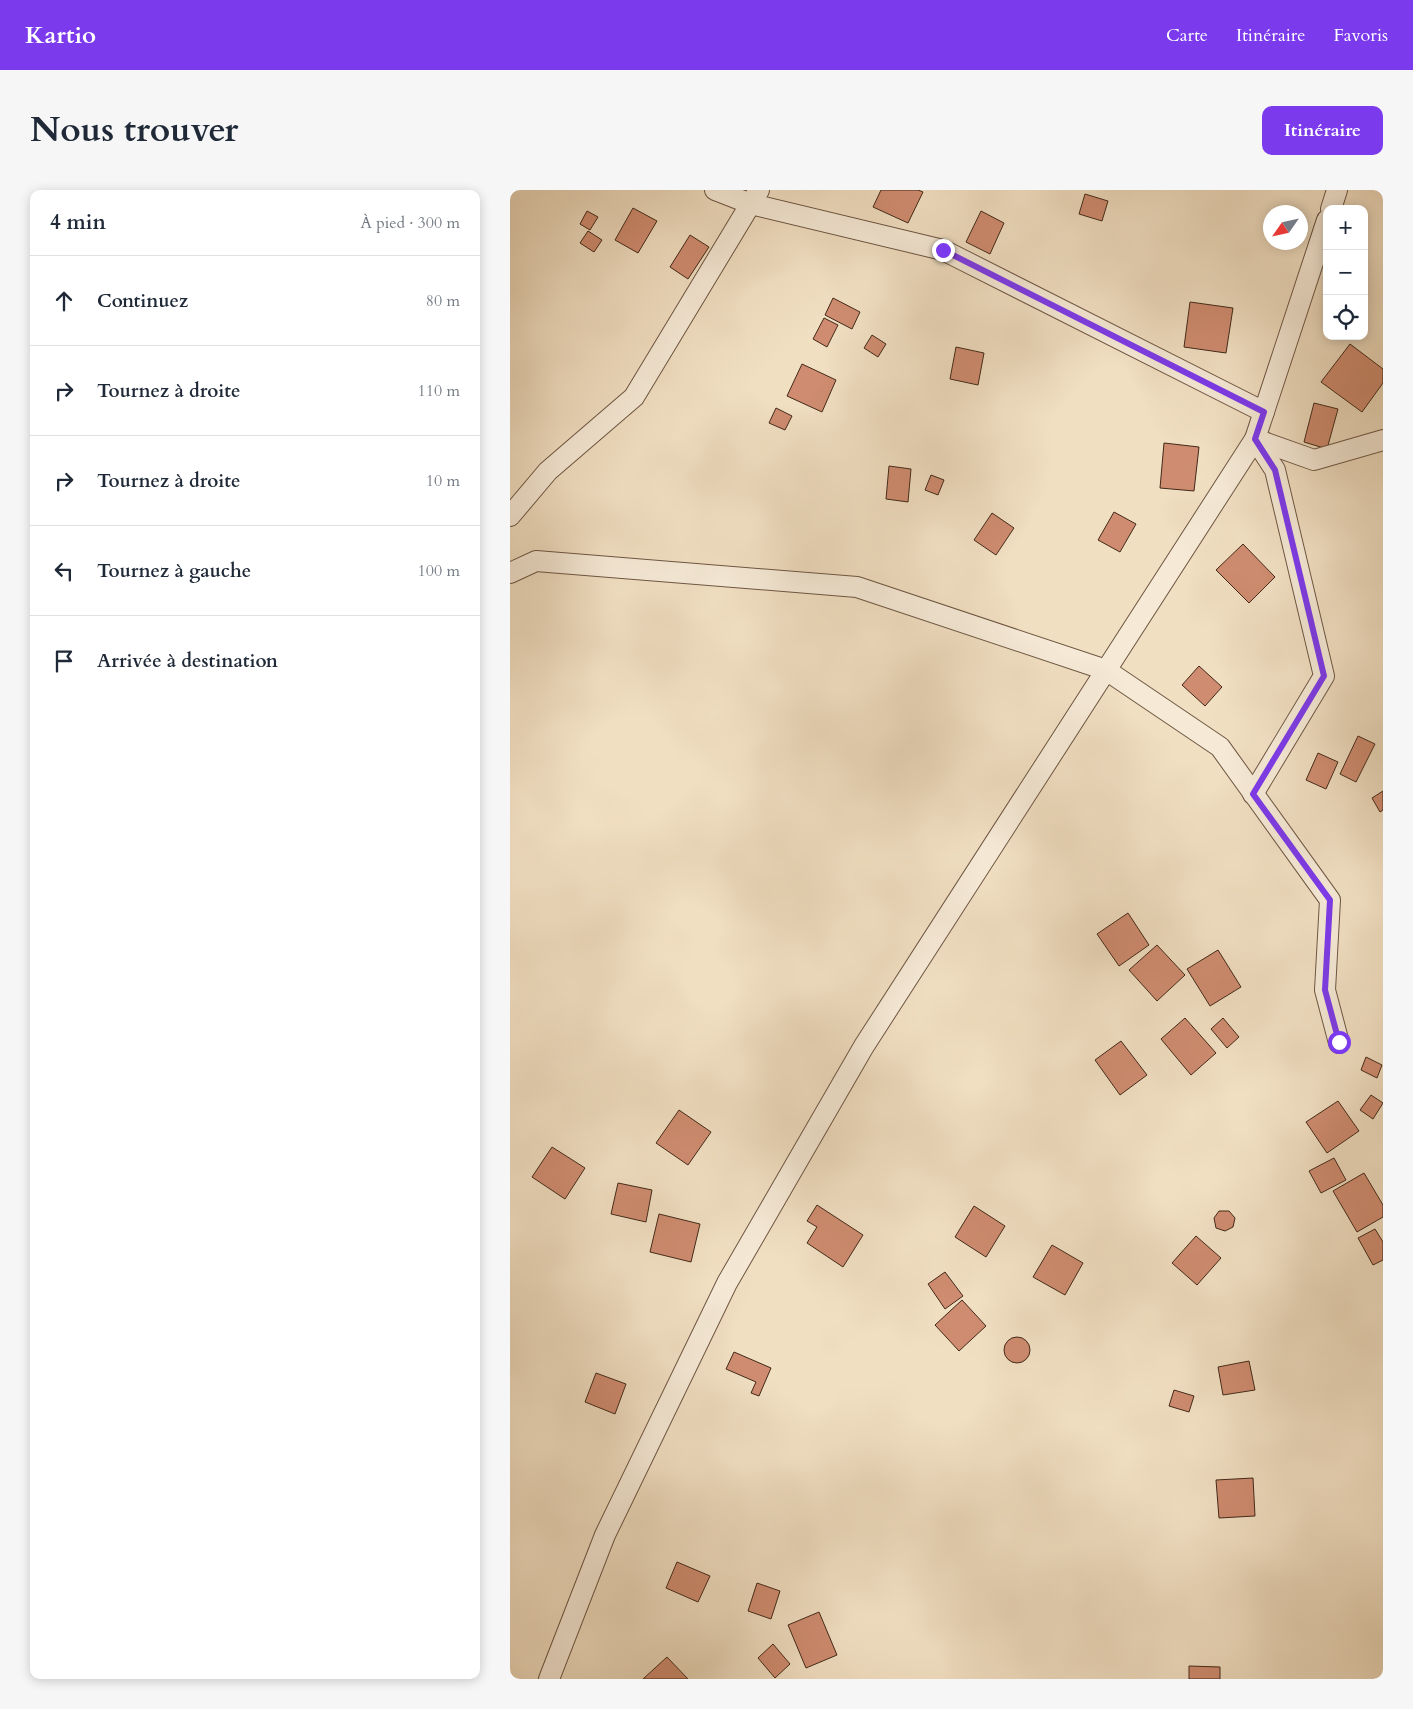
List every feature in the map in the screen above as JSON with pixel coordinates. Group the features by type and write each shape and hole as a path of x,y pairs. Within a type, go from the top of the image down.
{"street":[{"path":"715,190 755,197 943,250 1264,412"},
{"path":"1331,205 1337,190"},
{"path":"510,516 548,471 634,397 755,197"},
{"path":"550,1679 605,1535 727,1283 864,1046 1255,439 1323,232"},
{"path":"1255,439 1314,460 1383,440"},
{"path":"1253,794 1324,676 1275,470 1255,439"},
{"path":"510,573 536,561 857,587 1106,670 1220,747 1330,900 1325,990 1339,1042"}],"building":[{"path":"881,190 918,190 923,192 908,223 873,207"},
{"path":"1085,194 1108,201 1102,221 1079,214"},
{"path":"633,208 657,221 638,253 615,240"},
{"path":"587,211 598,217 590,230 580,224"},
{"path":"981,211 1004,223 990,254 966,242"},
{"path":"588,231 602,240 594,252 580,243"},
{"path":"690,235 709,247 688,279 670,267"},
{"path":"833,298 860,312 852,329 825,315"},
{"path":"1190,302 1233,308 1226,353 1184,347"},
{"path":"824,318 838,325 827,347 813,339"},
{"path":"872,335 886,344 878,357 864,348"},
{"path":"1350,344 1383,369 1383,383 1362,412 1321,382"},
{"path":"956,347 984,353 978,385 950,379"},
{"path":"802,364 836,380 822,412 787,396"},
{"path":"1314,403 1338,409 1327,449 1304,442"},
{"path":"776,408 792,416 785,430 769,423"},
{"path":"1164,443 1199,447 1194,491 1160,488"},
{"path":"889,466 911,469 908,502 886,499"},
{"path":"931,475 944,480 938,495 925,490"},
{"path":"1114,512 1136,524 1120,552 1098,540"},
{"path":"992,513 1014,528 996,555 974,540"},
{"path":"1243,544 1275,577 1249,603 1216,570"},
{"path":"1199,666 1222,687 1205,706 1182,685"},
{"path":"1358,736 1375,744 1356,782 1340,774"},
{"path":"1318,753 1338,762 1326,789 1306,780"},
{"path":"1383,791 1383,810 1380,812 1372,798"},
{"path":"1128,913 1149,945 1119,966 1097,934"},
{"path":"1157,945 1185,975 1157,1001 1129,970"},
{"path":"1218,950 1241,987 1210,1006 1187,969"},
{"path":"1185,1018 1216,1053 1191,1075 1161,1039"},
{"path":"1223,1018 1239,1037 1227,1048 1211,1029"},
{"path":"1121,1041 1147,1075 1120,1095 1095,1060"},
{"path":"1366,1057 1382,1065 1377,1078 1361,1070"},
{"path":"1371,1095 1383,1103 1373,1119 1360,1110"},
{"path":"1338,1101 1359,1131 1327,1153 1306,1122"},
{"path":"679,1110 711,1132 688,1165 656,1143"},
{"path":"552,1147 585,1168 565,1199 532,1177"},
{"path":"1334,1158 1346,1180 1321,1193 1309,1171"},
{"path":"1364,1173 1383,1205 1383,1217 1357,1232 1333,1191"},
{"path":"618,1183 652,1190 646,1222 611,1214"},
{"path":"817,1205 863,1235 843,1267 807,1243 817,1227 807,1221"},
{"path":"974,1206 1005,1226 986,1257 955,1237"},
{"path":"1219,1211 1229,1211 1235,1218 1233,1227 1225,1231 1216,1228 1214,1218"},
{"path":"659,1214 700,1224 691,1262 650,1252"},
{"path":"1375,1229 1383,1242 1383,1260 1373,1265 1358,1238"},
{"path":"1196,1236 1221,1258 1197,1285 1172,1263"},
{"path":"1052,1245 1083,1263 1065,1295 1033,1277"},
{"path":"945,1272 963,1296 945,1309 928,1284"},
{"path":"962,1300 986,1326 959,1351 935,1325"},
{"path":"1017,1337 1026,1341 1030,1350 1026,1359 1017,1363 1008,1359 1004,1350 1008,1341"},
{"path":"734,1352 771,1368 759,1396 751,1393 756,1382 726,1369"},
{"path":"1249,1361 1255,1390 1223,1395 1218,1367"},
{"path":"596,1373 626,1384 615,1414 585,1402"},
{"path":"1174,1390 1194,1396 1189,1412 1169,1406"},
{"path":"1253,1478 1255,1516 1219,1518 1216,1480"},
{"path":"677,1562 710,1576 698,1602 666,1588"},
{"path":"757,1583 780,1591 771,1619 748,1611"},
{"path":"819,1612 837,1655 806,1668 788,1625"},
{"path":"773,1644 790,1664 775,1678 758,1658"},
{"path":"667,1657 688,1679 643,1679"},
{"path":"1189,1666 1220,1667 1220,1679 1189,1679"}],"route":[{"path":"943,250 1264,412 1255,439 1275,470 1324,676 1253,794 1330,900 1325,990 1339,1042"}]}
